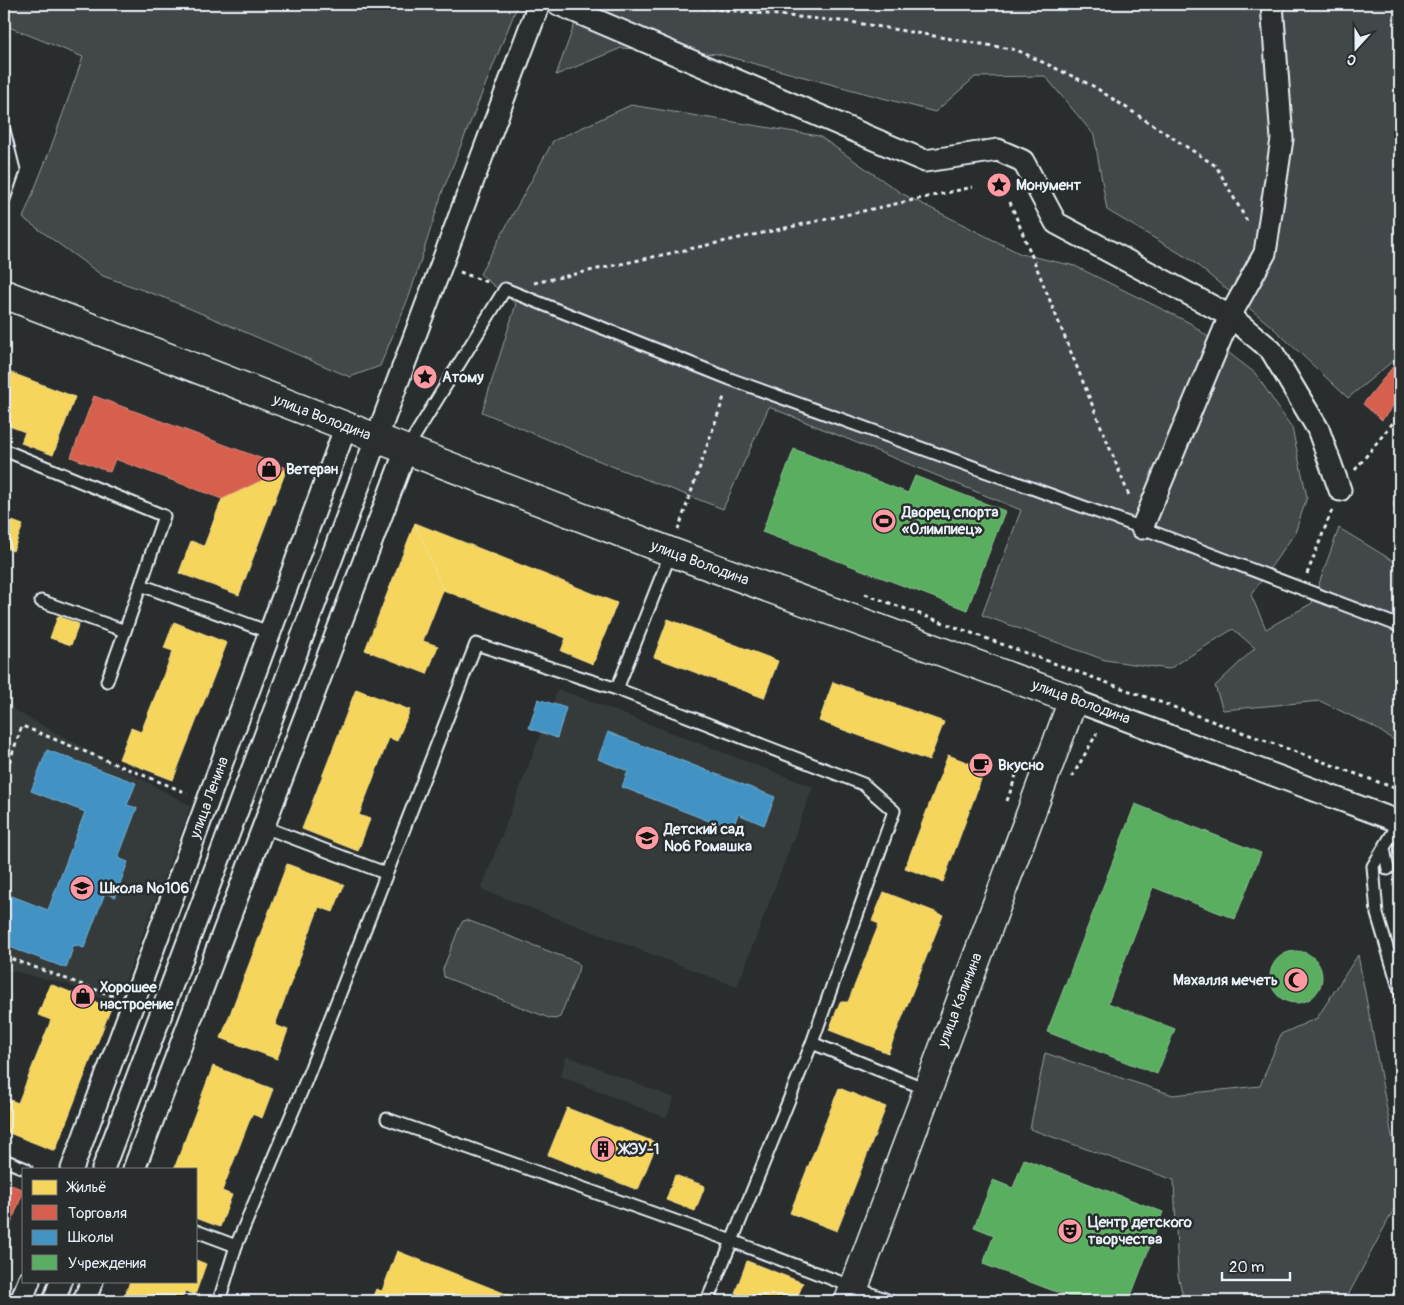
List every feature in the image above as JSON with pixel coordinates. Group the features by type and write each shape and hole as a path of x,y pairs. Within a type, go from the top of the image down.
{"street":[{"path":"103,1168 539,4"},
{"path":"558,4 925,161 998,150 1023,161 1056,223 1230,316 1271,350 1318,429 1340,490"},
{"path":"1142,528 1230,316 1265,253 1282,140 1272,4"},
{"name":"улица Володина","path":"4,294 406,450 675,539 1073,700 1400,822"},
{"name":"улица Ленина","path":"72,1168 132,1003 209,802 269,632 346,426"},
{"path":"134,1168 406,450"},
{"name":"улица Калинина","path":"852,1294 926,1089 1073,700"},
{"path":"21,1301 29,1282"},
{"path":"54,1301 61,1282"},
{"path":"84,1301 92,1282"}],"lane":[{"path":"4,130 14,170 4,198"},
{"path":"406,450 505,289 730,379 1142,528 1400,626"},
{"path":"4,450 164,516 107,681"},
{"path":"617,688 675,539"},
{"path":"141,585 269,632"},
{"path":"41,601 125,631"},
{"path":"219,1301 236,1246 307,1078 385,873 476,644 617,688 864,784 894,811 812,1043 708,1301"},
{"path":"1400,822 1373,866 1377,914 1399,978 1400,991"},
{"path":"264,828 385,873"},
{"path":"1384,848 1388,869"},
{"path":"812,1043 926,1089"},
{"path":"386,1119 732,1241 852,1294 890,1301"},
{"path":"4,1160 24,1168"},
{"path":"198,1232 236,1246"},
{"path":"1397,1301 1400,1295"}],"path":[{"path":"662,4 851,22 1017,50 1093,86 1216,166 1265,253"},
{"path":"440,265 505,289 973,187"},
{"path":"1010,202 1142,528"},
{"path":"675,539 730,379"},
{"path":"675,539 688,530"},
{"path":"856,591 1400,790"},
{"path":"4,777 22,726 209,802"},
{"path":"4,956 132,1003"}],"shaded area":[{"path":"4,4 518,4 443,190 410,294 380,366 350,377 165,298 103,276 23,218 50,150 83,57 4,25"},
{"path":"582,4 1400,4 1400,355 1348,398 1271,326 1191,260 1107,210 1094,135 1045,76 975,77 935,112 718,54 621,48 556,75"},
{"path":"631,105 819,136 901,193 1021,254 1075,266 1190,323 1255,373 1292,428 1307,497 1295,533 1251,595 1266,629 1312,603 1339,528 1400,565 1400,744 1372,726 1320,701 1223,710 1215,686 1255,648 1233,629 1169,669 1105,660 982,615 1021,510 769,407 723,509 614,467 482,412 516,304 480,274 553,141"},
{"path":"1400,482 1400,527 1393,504"},
{"name":"Школа №106","path":"4,683 14,710 191,806 116,1005 67,984 4,969"},
{"name":"Детский сад №6 Ромашка","path":"558,689 813,787 737,987 481,889"},
{"path":"467,920 577,962 579,965 578,971 560,1017 555,1019 549,1018 444,977 443,969 459,928 463,921"},
{"path":"1358,955 1400,1179 1400,1198 1345,1301 1184,1301 1178,1275 1174,1180 1030,1129 1045,1053 1173,1095 1260,1086 1281,1034 1317,1018"},
{"path":"567,1056 674,1098 666,1118 560,1076"}],"building: Жильё":[{"path":"4,370 75,397 53,455 21,443 25,432 4,424"},
{"path":"287,468 239,595 179,573 191,541 204,546 222,499"},
{"path":"4,518 23,525 13,551 4,547"},
{"path":"415,523 443,590 423,641 438,646 427,674 365,650"},
{"path":"415,523 617,603 593,664 561,651 566,638 443,590"},
{"path":"58,616 79,624 71,645 50,638"},
{"path":"668,619 778,661 764,698 654,657"},
{"path":"174,622 227,643 173,780 119,759 131,728 141,732 173,651 164,648"},
{"path":"833,682 944,722 929,761 819,721"},
{"path":"356,689 410,710 397,741 389,738 359,815 370,819 358,851 302,829"},
{"path":"948,755 985,769 943,882 905,868"},
{"path":"287,864 344,885 333,912 319,907 275,1025 288,1030 277,1059 221,1038"},
{"path":"884,892 943,915 888,1053 829,1030 840,1002 848,1002 879,924 872,921"},
{"path":"50,984 111,1008 55,1151 4,1131 6,1098 18,1103 51,1020 38,1015"},
{"path":"213,1066 273,1089 262,1118 252,1114 222,1191 232,1195 220,1227 198,1219 198,1168 174,1168"},
{"path":"839,1088 886,1107 837,1231 790,1213"},
{"name":"ЖЭУ-1","path":"567,1108 657,1143 638,1190 548,1155"},
{"path":"675,1175 705,1186 695,1211 666,1200"},
{"path":"397,1251 524,1301 371,1301 376,1289 382,1291"},
{"path":"198,1261 206,1264 195,1295 185,1291 181,1301 123,1301 130,1282 198,1282"},
{"path":"747,1261 803,1283 796,1301 740,1301 742,1296 735,1293"}],"building: Торговля":[{"path":"1400,358 1400,397 1382,420 1363,404"},
{"path":"94,396 287,468 222,499 115,459 110,472 71,457"},
{"path":"4,1182 22,1189 22,1195 4,1242"}],"building: Школы":[{"path":"538,699 566,708 557,738 529,728"},
{"path":"608,732 775,797 764,825 738,814 732,830 622,787 628,771 598,759"},
{"path":"47,750 136,783 127,805 137,808 118,858 128,862 115,897 105,893 84,948 74,945 66,968 4,945 4,893 48,910 85,812 31,791"}],"building: Учреждения":[{"name":"Дворец спорта «Олимпиец»","path":"794,449 908,493 915,476 1005,511 967,610 762,532"},
{"path":"1135,804 1261,853 1235,919 1153,887 1108,1003 1175,1029 1157,1074 1047,1032"},
{"name":"Махалля мечеть","path":"1291,951 1301,951 1310,955 1318,963 1322,977 1318,991 1310,999 1301,1003 1291,1003 1282,999 1274,991 1270,982 1270,972 1274,963 1282,955"},
{"name":"Центр детского творчества","path":"1024,1159 1163,1212 1129,1301 1080,1301 983,1264 994,1235 974,1227 993,1180 1013,1188"}],"place":[{"name":"Монумент","path":"999,185"},
{"name":"Атому","path":"425,377"},
{"name":"Ветеран","path":"269,469"},
{"name":"Дворец спорта «Олимпиец»","path":"884,521"},
{"name":"Вкусно","path":"981,765"},
{"name":"Детский сад №6 Ромашка","path":"647,838"},
{"name":"Школа №106","path":"82,888"},
{"name":"Махалля мечеть","path":"1296,980"},
{"name":"Хорошее настроение","path":"83,996"},
{"name":"ЖЭУ-1","path":"603,1149"},
{"name":"Центр детского творчества","path":"1070,1231"}]}
